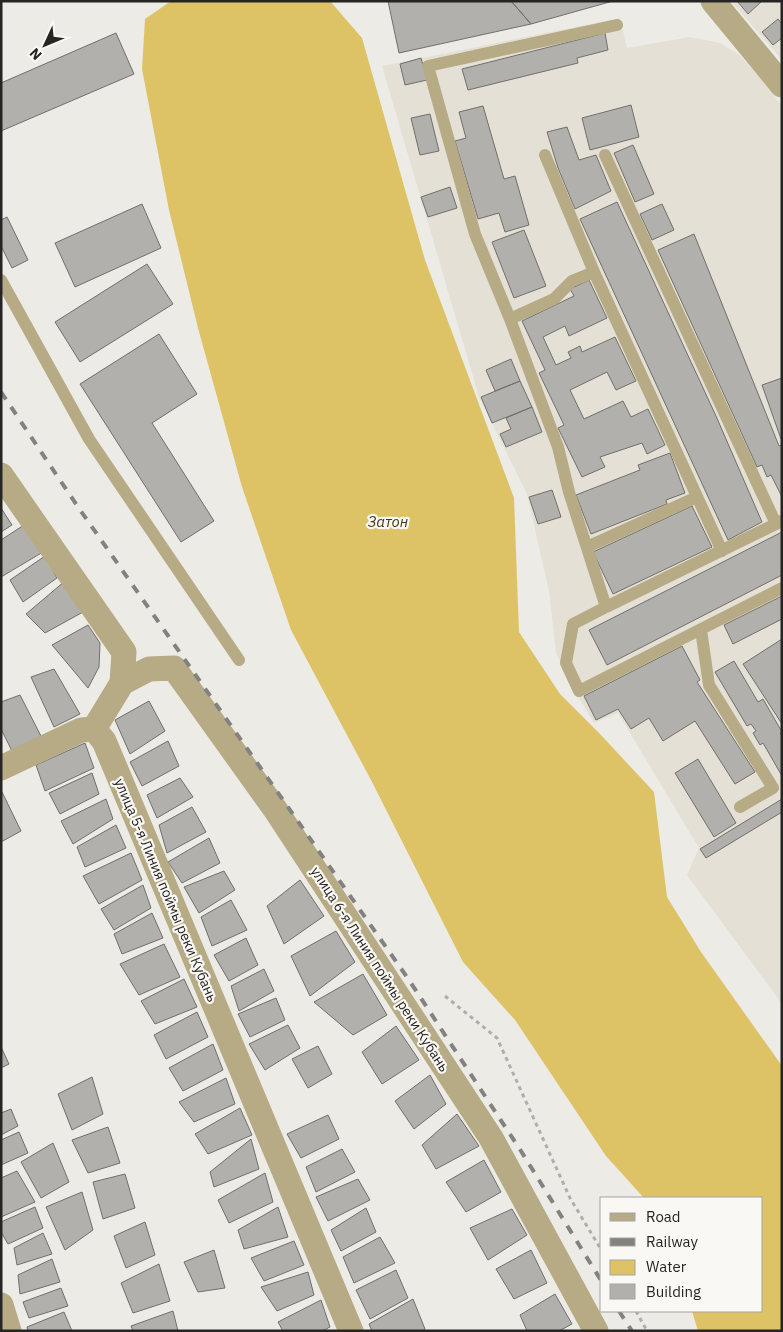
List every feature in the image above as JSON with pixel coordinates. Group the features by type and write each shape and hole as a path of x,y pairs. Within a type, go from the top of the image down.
{"street":[{"path":"713,1 782,85"},
{"path":"1,475 124,652 122,683 94,729 80,730 1,768"},
{"name":"улица 6-я Линия поймы реки Кубань","path":"122,683 149,669 174,668 275,808 491,1138 596,1331"},
{"name":"улица 5-я Линия поймы реки Кубань","path":"94,729 104,740 351,1331"},
{"path":"1,1305 9,1331"}],"lane":[{"path":"606,607 569,492 558,447 510,319 475,234 428,66 617,25"},
{"path":"545,155 594,272 722,551"},
{"path":"605,155 779,522 574,624 566,663 579,691 782,588"},
{"path":"510,319 554,299 572,281 594,272"},
{"path":"1,280 89,439 239,660"},
{"path":"587,547 697,497"},
{"path":"701,630 709,685 773,788 740,807"}],"path":[{"path":"445,996 497,1038 570,1198 600,1248"},
{"path":"637,1312 647,1331"}],"shaded area":[{"path":"731,1 782,1 782,60"},
{"path":"620,18 627,48 690,37 720,43 738,54 763,80 782,106 782,1004 687,875 699,848 618,713 594,723 556,653 549,591 527,494 479,397 382,66"}],"water":[{"name":"Затон","path":"171,1 330,1 362,38 425,260 514,498 519,632 560,694 654,792 667,897 701,952 782,1066 782,1331 698,1331 692,1312 763,1312 763,1197 643,1197 606,1156 515,1020 463,962 371,780 291,630 242,487 198,328 169,210 142,69 145,19"}],"building":[{"path":"388,1 511,1 531,24 399,53"},
{"path":"511,1 613,1 531,24"},
{"path":"737,1 762,1 748,14"},
{"path":"778,19 782,24 782,38 773,45 762,32"},
{"path":"116,33 134,74 1,131 1,83"},
{"path":"605,33 608,50 577,58 578,63 468,90 462,69"},
{"path":"421,58 427,80 405,85 400,64"},
{"path":"631,105 639,137 590,150 582,118"},
{"path":"483,106 504,179 515,176 529,225 505,232 499,213 478,219 455,141 466,138 459,112"},
{"path":"430,114 439,151 420,155 411,118"},
{"path":"567,127 579,160 596,155 611,191 575,209 558,168 547,132"},
{"path":"633,145 654,194 635,202 614,153"},
{"path":"450,187 457,208 428,217 421,197"},
{"path":"617,202 716,416 762,522 728,540 580,219"},
{"path":"142,204 161,248 75,287 55,243"},
{"path":"662,204 674,230 652,240 640,214"},
{"path":"7,217 28,260 12,268 1,246 1,220"},
{"path":"524,230 546,286 514,298 492,242"},
{"path":"694,234 779,446 782,445 782,497 771,475 767,477 762,465 757,467 658,250"},
{"path":"147,264 173,304 80,362 55,322"},
{"path":"589,280 607,318 569,336 565,326 543,337 556,365 571,358 568,352 580,346 582,352 615,337 636,381 616,390 607,372 570,390 584,419 623,401 631,417 648,409 665,445 647,454 642,443 600,457 605,467 582,477 558,428 564,425 539,373 545,370 522,321 574,296 570,289"},
{"path":"159,334 197,394 152,423 214,521 181,542 80,384"},
{"path":"511,359 520,381 495,391 486,370"},
{"path":"782,378 782,439 781,439 762,385"},
{"path":"520,381 532,407 492,423 481,397"},
{"path":"532,407 542,432 506,447 500,434 511,429 506,418"},
{"path":"670,453 685,493 666,500 667,504 591,534 576,495 640,470 638,465"},
{"path":"552,490 561,517 538,524 529,497"},
{"path":"692,506 712,547 613,594 593,552"},
{"path":"1,508 12,525 1,532"},
{"path":"24,525 43,552 1,577 1,540"},
{"path":"782,532 782,575 607,665 589,630"},
{"path":"45,556 57,578 23,602 10,580"},
{"path":"65,581 83,612 45,633 26,614"},
{"path":"782,596 782,619 733,644 724,625"},
{"path":"88,625 100,643 99,667 88,688 52,645"},
{"path":"782,639 782,724 743,664"},
{"path":"682,646 700,680 697,682 755,772 735,784 695,721 663,741 649,718 631,729 618,709 596,720 584,696"},
{"path":"734,661 758,702 763,699 782,732 780,733 782,736 782,776 763,743 760,745 753,733 756,731 751,724 747,726 715,672"},
{"path":"54,669 80,714 54,727 31,677"},
{"path":"20,695 43,740 12,751 1,729 1,702"},
{"path":"149,701 165,731 130,754 115,720"},
{"path":"168,741 179,766 142,786 130,762"},
{"path":"85,743 94,768 45,791 36,765"},
{"path":"698,759 736,823 714,837 675,773"},
{"path":"92,773 99,794 60,814 49,793"},
{"path":"180,778 193,797 157,818 147,795"},
{"path":"1,792 21,831 1,842"},
{"path":"106,799 113,819 73,844 61,821"},
{"path":"782,799 782,812 706,858 700,849"},
{"path":"192,807 206,832 167,853 159,825"},
{"path":"116,825 126,848 85,867 77,847"},
{"path":"209,838 220,863 182,883 168,862"},
{"path":"131,853 142,880 99,904 83,876"},
{"path":"224,871 235,890 199,913 184,887"},
{"path":"300,880 324,916 284,944 267,906"},
{"path":"143,885 151,908 114,930 101,909"},
{"path":"231,900 247,930 212,946 201,917"},
{"path":"152,913 163,938 122,954 114,934"},
{"path":"336,931 355,962 310,996 291,956"},
{"path":"246,938 258,965 229,981 214,955"},
{"path":"164,944 180,977 139,995 120,964"},
{"path":"264,969 274,991 239,1011 231,986"},
{"path":"363,974 387,1015 353,1035 314,1002"},
{"path":"184,979 197,1007 155,1024 141,1001"},
{"path":"276,998 285,1020 250,1037 238,1014"},
{"path":"197,1012 208,1037 166,1059 154,1035"},
{"path":"288,1025 300,1048 265,1070 249,1044"},
{"path":"396,1026 419,1060 382,1084 362,1052"},
{"path":"213,1044 223,1070 183,1091 169,1068"},
{"path":"318,1046 332,1074 308,1088 292,1059"},
{"path":"1,1047 9,1064 1,1068"},
{"path":"430,1075 446,1104 414,1129 395,1101"},
{"path":"92,1077 103,1114 72,1130 58,1094"},
{"path":"226,1078 235,1104 194,1122 179,1102"},
{"path":"240,1108 252,1135 208,1154 195,1134"},
{"path":"11,1109 18,1126 1,1135 1,1113"},
{"path":"457,1114 479,1146 436,1169 422,1145"},
{"path":"328,1115 339,1139 301,1158 287,1134"},
{"path":"108,1127 120,1163 88,1173 72,1140"},
{"path":"19,1132 28,1153 1,1165 1,1140"},
{"path":"251,1139 259,1169 214,1187 210,1172"},
{"path":"53,1143 69,1182 41,1198 21,1162"},
{"path":"342,1149 355,1172 316,1192 306,1167"},
{"path":"484,1160 501,1192 466,1212 446,1182"},
{"path":"17,1171 35,1202 1,1217 1,1178"},
{"path":"265,1173 273,1202 229,1223 218,1200"},
{"path":"125,1174 135,1208 103,1219 93,1182"},
{"path":"358,1179 370,1200 328,1221 316,1197"},
{"path":"82,1192 93,1230 65,1250 46,1207"},
{"path":"35,1207 43,1228 8,1244 1,1232 1,1222"},
{"path":"278,1207 288,1237 244,1249 238,1230"},
{"path":"366,1208 376,1232 341,1251 331,1230"},
{"path":"512,1209 527,1235 488,1260 470,1228"},
{"path":"145,1222 155,1255 126,1268 114,1236"},
{"path":"43,1233 52,1254 17,1265 14,1248"},
{"path":"380,1237 395,1263 354,1283 343,1257"},
{"path":"294,1241 304,1265 264,1281 251,1258"},
{"path":"214,1250 225,1288 198,1292 184,1262"},
{"path":"531,1250 547,1283 514,1299 496,1269"},
{"path":"52,1259 60,1282 20,1294 18,1275"},
{"path":"159,1264 170,1301 133,1313 121,1283"},
{"path":"396,1270 408,1298 370,1319 356,1290"},
{"path":"308,1272 314,1295 277,1311 261,1287"},
{"path":"61,1288 68,1306 29,1318 23,1302"},
{"path":"555,1294 572,1324 559,1331 527,1331 520,1315"},
{"path":"413,1299 425,1329 422,1331 372,1331 369,1324"},
{"path":"321,1300 330,1327 322,1331 283,1331 278,1322"},
{"path":"173,1311 178,1331 133,1331 131,1326"},
{"path":"64,1312 72,1331 28,1331 27,1327"}],"railway":[{"path":"1,392 78,507 409,980 521,1151 600,1279"},
{"path":"620,1312 632,1331"}]}
